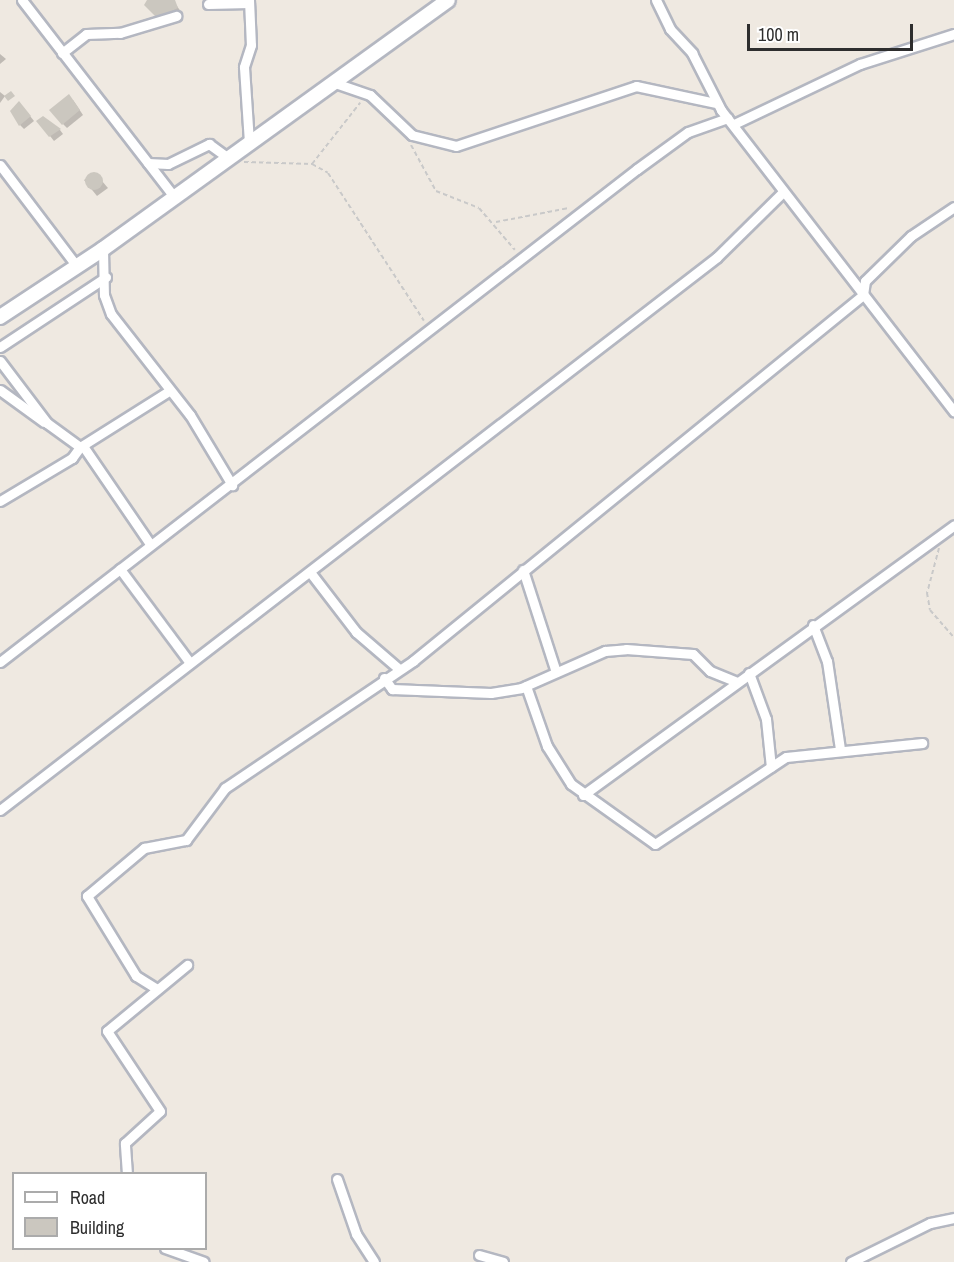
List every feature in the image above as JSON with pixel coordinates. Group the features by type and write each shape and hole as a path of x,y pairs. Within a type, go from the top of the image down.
{"main road":[{"path":"0,317 103,249 448,0"}],"street":[{"path":"22,0 174,197"},
{"path":"656,0 670,29 693,52 716,103 782,193 954,411"},
{"path":"208,4 249,1 251,45 244,67 249,143"},
{"path":"62,53 86,34 120,33 176,16"},
{"path":"0,662 150,544 232,485 688,132 731,121 860,64 954,34"},
{"path":"335,83 365,92 412,135 460,146 636,86 716,103"},
{"path":"148,163 168,164 209,144 226,160"},
{"path":"0,165 76,265"},
{"path":"0,810 717,257 782,193"},
{"path":"157,989 136,976 87,896 144,848 186,840 225,788 399,669 863,295 865,281 911,236 954,207"},
{"path":"103,249 106,277 104,295 111,314 169,391 232,485"},
{"path":"0,347 106,277"},
{"path":"0,360 51,427"},
{"path":"0,390 82,447 150,544"},
{"path":"0,501 72,458 82,447 169,391"},
{"path":"583,795 813,625 954,525"},
{"path":"120,568 190,663"},
{"path":"523,570 556,672"},
{"path":"310,572 356,632 399,669"},
{"path":"813,625 827,661 840,749"},
{"path":"384,678 392,689 453,694 526,686 605,651 626,649 693,654 710,671 737,682"},
{"path":"749,673 766,719 771,767"},
{"path":"526,686 547,746 583,795 659,844 771,767 796,754 922,743"},
{"path":"127,1172 126,1143 160,1111 106,1031 187,965"},
{"path":"337,1179 356,1234 374,1262"},
{"path":"850,1262 930,1223 954,1218"},
{"path":"171,1250 204,1262"},
{"path":"479,1255 503,1262"}],"path":[{"path":"312,164 337,138 365,92"},
{"path":"403,128 436,191 479,208 496,222 521,260"},
{"path":"226,160 312,164 334,182 430,331"},
{"path":"496,222 555,208 587,209"},
{"path":"939,536 927,593 930,610 954,638"}],"building":[{"path":"147,0 175,0 178,8 157,18 144,5"},
{"path":"11,91 15,96 8,101 4,96"},
{"path":"69,94 80,110 62,125 49,110"},
{"path":"19,101 31,116 19,126 10,111"},
{"path":"43,116 61,129 49,137 36,121"},
{"path":"90,172 98,172 103,177 101,188 90,190 85,185 85,177"}]}
